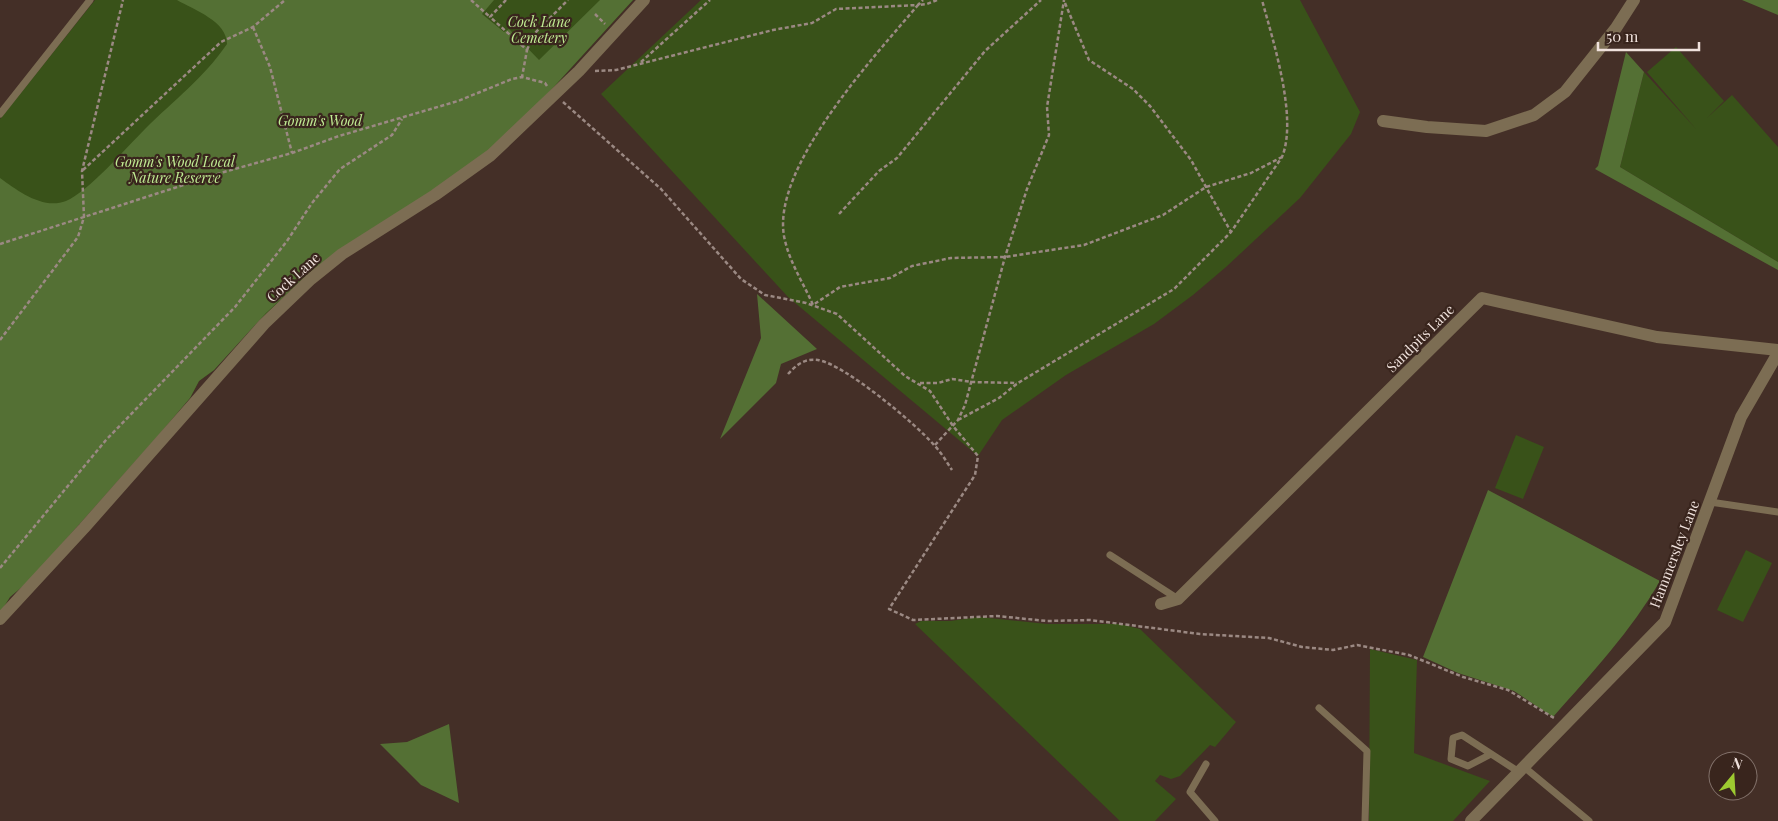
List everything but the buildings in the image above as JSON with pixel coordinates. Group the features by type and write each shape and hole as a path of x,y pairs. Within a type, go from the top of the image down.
{"street":[{"name":"Cock Lane","path":"0,619 84,528 238,351 311,279 342,254 435,195 491,155 579,71 644,0"},
{"path":"1384,121 1426,127 1486,131 1534,115 1565,92 1616,28 1634,0"},
{"name":"Sandpits Lane","path":"1161,604 1178,599 1482,298 1657,337 1778,352"},
{"name":"Hammersley Lane","path":"1471,821 1664,622 1741,417 1778,352"}],"lane":[{"path":"0,114 90,0"},
{"path":"1710,502 1778,512"},
{"path":"1110,554 1178,599"},
{"path":"1319,708 1366,751 1365,821"},
{"path":"1491,754 1468,766 1451,759 1452,738 1462,735 1491,754 1522,769 1589,821"},
{"path":"1206,764 1190,792 1215,821"}],"path":[{"path":"0,340 78,237 84,217 82,171 123,0"},
{"path":"82,171 221,42 253,27 285,0"},
{"path":"471,0 527,50"},
{"path":"490,17 506,0"},
{"path":"522,77 527,50 534,34 568,0"},
{"path":"640,63 710,0"},
{"path":"923,0 834,106 805,152 786,197 784,234 796,275 813,305 840,288 890,278 912,266 951,258 1005,257 1084,245 1164,215 1206,187 1251,173 1282,157"},
{"path":"579,71 616,70 773,30 812,23 836,9 918,5 937,0"},
{"path":"839,214 879,171 897,158 985,51 1041,0"},
{"path":"935,445 958,420 999,398 1018,382 1174,288 1231,232 1282,157 1288,144 1289,128 1277,55 1262,0"},
{"path":"1064,1 1089,60 1133,89 1150,106 1191,160 1231,232"},
{"path":"958,420 972,382 1005,257 1049,135 1047,107 1064,1"},
{"path":"253,27 270,67 292,153"},
{"path":"0,244 224,172 292,153 339,136 458,101 512,79 522,77 545,83"},
{"path":"560,100 661,189 741,279 765,295 806,303"},
{"path":"0,568 106,440 235,308 287,241 312,203 340,170 392,135 403,118"},
{"path":"788,374 796,365 806,361 817,360 841,368 911,423 935,445 952,470"},
{"path":"918,383 938,383 952,379 972,382 1018,382"}],"green space":[{"name":"Gomm's Wood","path":"95,0 633,0 550,91 303,279 245,334 214,370 199,381 190,398 10,597 0,613 0,119"},
{"name":"Gomm's Wood","path":"177,0 494,0 482,14 504,32 509,29 539,60 600,0 633,0 550,91 487,154 303,279 266,313 214,370 199,381 190,398 157,437 28,582 10,597 0,613 0,178 31,198 49,203 66,201 96,179 198,79 227,44 226,36 222,29 208,17"},
{"path":"701,0 1300,0 1360,112 1351,134 1300,198 1226,267 1154,324 1066,375 1002,420 978,456 788,297 601,94"},
{"path":"1742,0 1778,0 1778,15"},
{"path":"1676,47 1724,101 1707,118 1732,95 1778,147 1778,262 1620,167 1644,72 1696,129 1647,72"},
{"path":"1626,52 1644,72 1620,167 1778,262 1778,270 1595,169 1598,166"},
{"path":"757,294 817,349 781,364 776,383 720,439 761,338"},
{"path":"1516,435 1544,447 1523,499 1495,488"},
{"path":"1488,490 1660,581 1624,634 1553,717 1514,691 1458,673 1423,657"},
{"path":"1746,550 1772,563 1743,622 1717,610"},
{"path":"979,617 1047,624 1120,624 1140,629 1236,722 1215,747 1210,745 1180,776 1171,779 1160,775 1155,781 1176,799 1155,821 1120,821 915,624 921,621 950,621"},
{"path":"1370,649 1417,660 1414,753 1490,781 1453,821 1369,821"},
{"path":"449,724 459,803 421,785 380,744 407,742"}],"park label":[{"name":"Cock Lane Cemetery","path":"539,30"},
{"name":"Gomm's Wood Local Nature Reserve","path":"175,170"}]}
